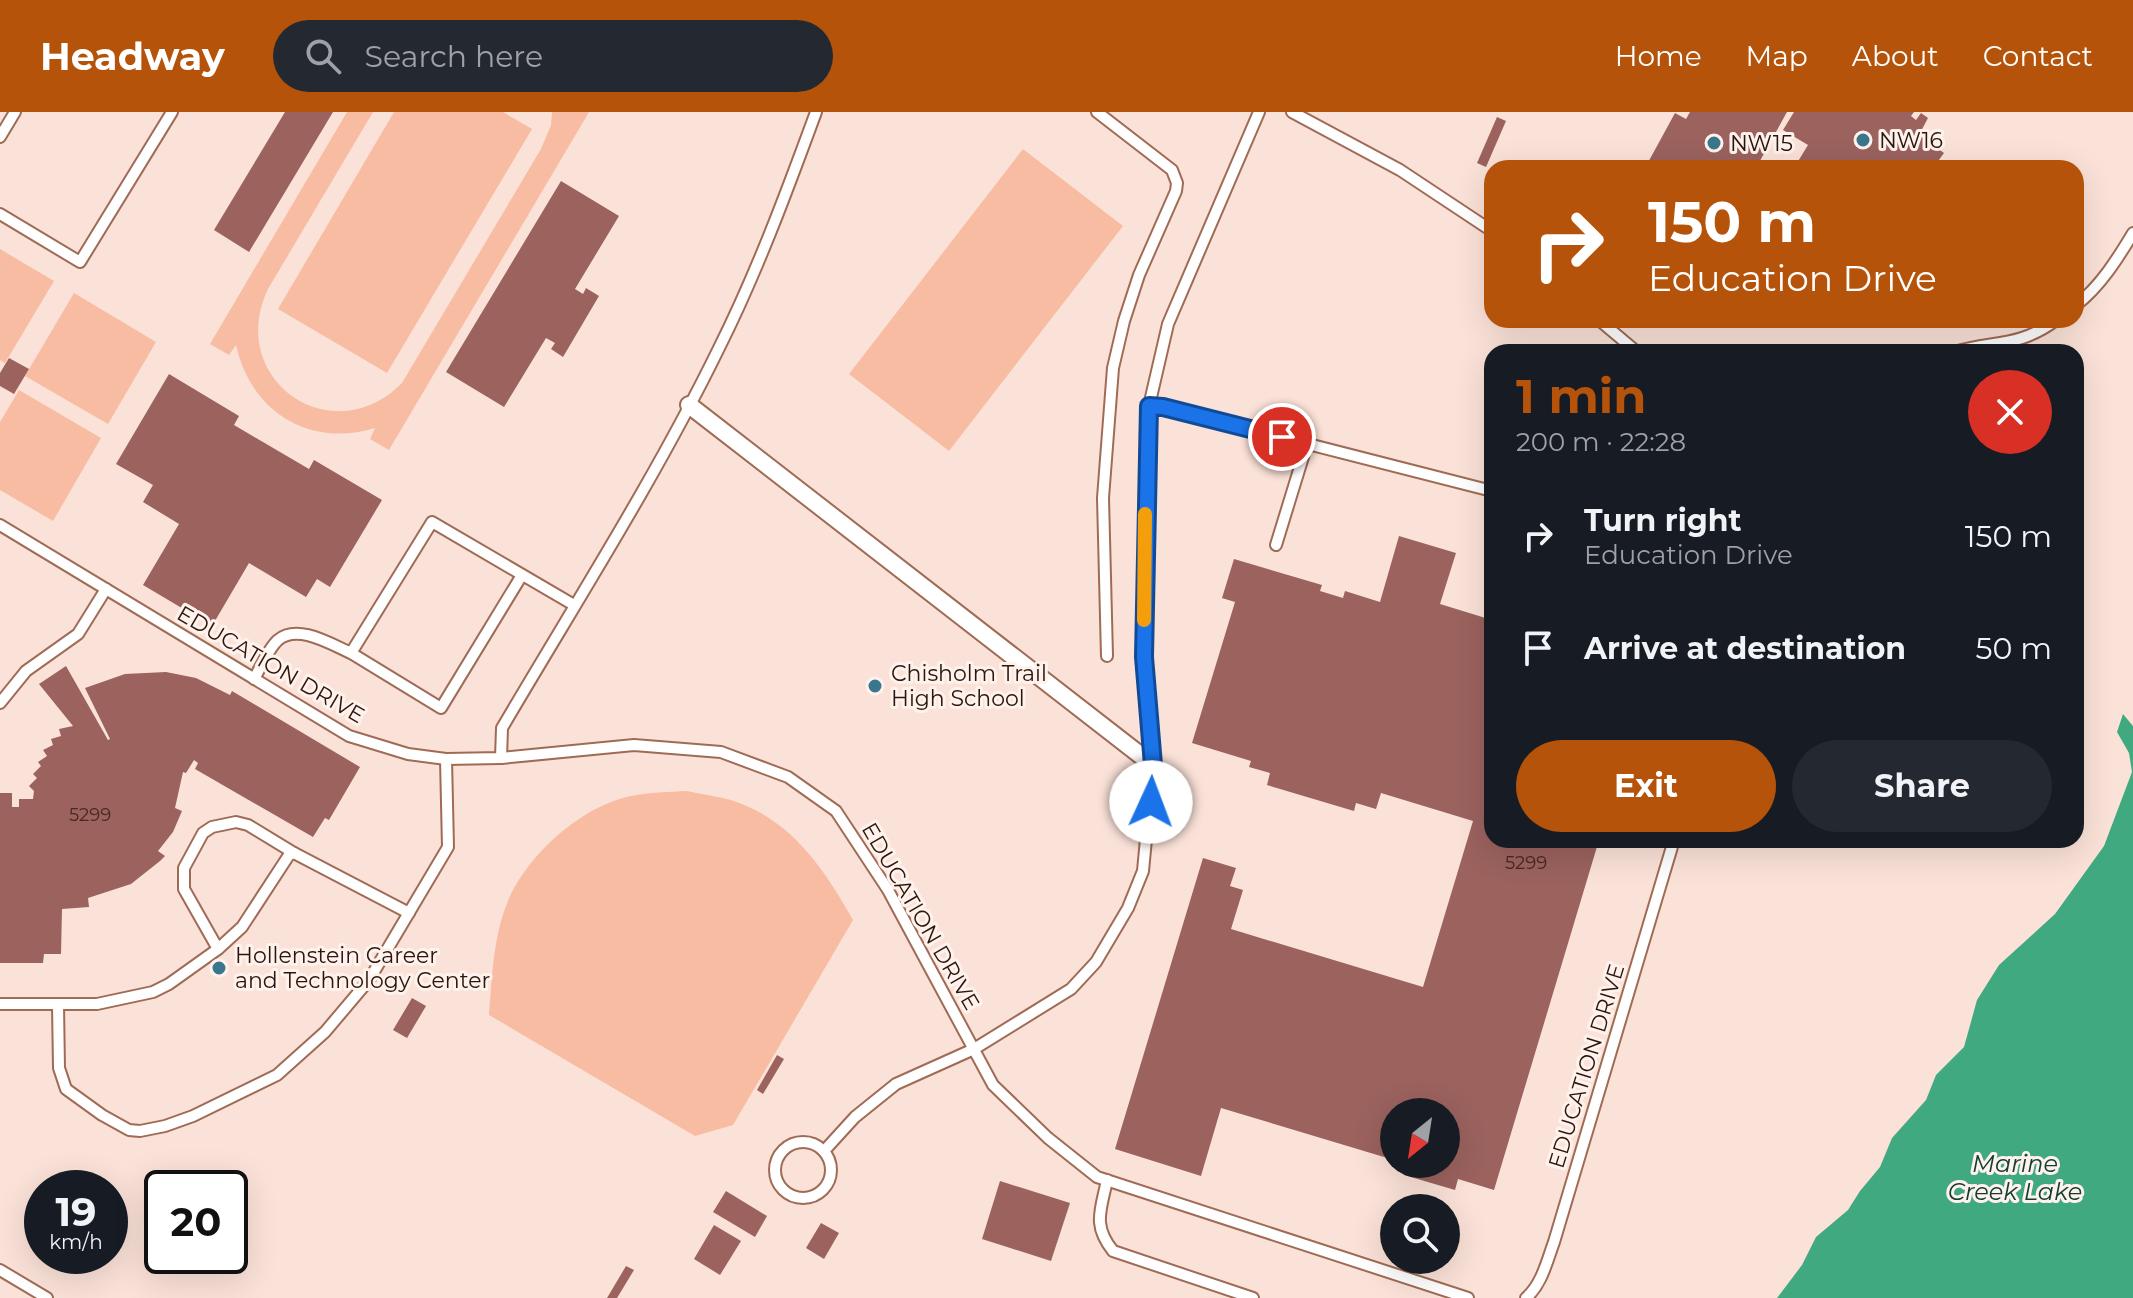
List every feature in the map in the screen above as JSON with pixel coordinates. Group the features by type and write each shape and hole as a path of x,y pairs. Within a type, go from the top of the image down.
{"street":[{"path":"689,405 1153,765"}],"lane":[{"path":"0,137 15,112"},
{"path":"0,214 80,262 172,112"},
{"path":"501,758 502,728 689,405 726,333 816,112"},
{"path":"1097,112 1172,170 1177,183 1139,275 1113,368 1103,487 1107,656"},
{"path":"824,1151 855,1117 896,1084 974,1049 1071,989 1096,962 1128,908 1143,871 1153,765 1144,657 1149,406 1168,324 1259,112"},
{"path":"1292,112 1400,170 1484,226"},
{"path":"2084,299 2117,259 2133,233"},
{"path":"1608,328 1628,344"},
{"path":"2006,344 2046,328"},
{"path":"1149,406 1484,489"},
{"path":"1276,545 1307,444"},
{"path":"351,653 432,522 574,605"},
{"name":"EDUCATION DRIVE","path":"0,525 349,736 408,754 446,759 501,758 634,745 721,752 788,777 836,811 888,890 993,1085 1048,1138 1097,1177 1468,1298"},
{"path":"254,679 276,641 285,636 302,634 351,653 441,708 522,575"},
{"path":"0,703 26,671 78,634 106,589"},
{"path":"58,1005 59,1068 66,1089 129,1130 165,1126 193,1116 277,1075 325,1032 369,980 448,847 446,759"},
{"path":"218,949 184,889 184,868 187,857 203,833 212,827 236,822 248,825 294,853 409,913"},
{"name":"EDUCATION DRIVE","path":"1526,1298 1540,1279 1554,1242 1672,848"},
{"path":"0,1004 97,1004 153,992 186,973 242,927 289,855 294,853"},
{"path":"807,1142 824,1151 829,1159 831,1177 820,1193 802,1199 785,1192 775,1177 777,1159 782,1151 790,1145 807,1142"},
{"path":"1107,1180 1099,1221 1101,1236 1113,1251 1253,1298"},
{"path":"0,1270 47,1298"}],"shaded area":[{"path":"347,112 373,112 268,289 259,322 261,352 273,377 293,396 318,408 345,411 374,403 402,383 541,149 551,125 552,112 589,112 389,450 370,439 375,428 351,433 328,433 286,419 269,406 255,389 236,345 229,355 210,344"},
{"path":"394,112 503,112 532,129 387,373 278,309"},
{"path":"1023,149 1123,226 949,451 849,374"},
{"path":"0,249 54,281 5,363 0,360"},
{"path":"74,293 156,342 108,424 25,376"},
{"path":"19,390 101,438 53,521 0,490 0,422"},
{"path":"687,791 735,802 778,824 820,868 853,920 733,1125 695,1136 489,1015 498,932 506,906 514,888 540,852 574,822 612,802 631,796"}],"water":[{"name":"Marine Creek Lake","path":"2123,714 2133,726 2133,1298 1777,1298 1802,1265 1816,1237 1848,1210 1880,1167 1892,1138 1926,1100 1936,1075 1964,1047 1977,1000 1999,965 2055,914 2104,846 2132,772 2129,753 2117,732"}],"building":[{"path":"285,112 333,112 249,252 214,230"},
{"name":"NW15","path":"1690,112 1787,112 1760,160 1649,160 1675,113 1686,119"},
{"name":"NW16","path":"1794,112 1914,112 1911,116 1916,120 1921,113 1928,118 1919,135 1944,153 1939,160 1799,160 1808,145 1783,130"},
{"path":"1497,117 1506,121 1489,160 1484,160 1484,166 1477,163"},
{"path":"561,181 619,216 575,289 583,294 586,288 599,296 563,357 551,349 555,343 546,338 504,407 446,372"},
{"path":"9,358 29,369 14,394 0,386 0,373"},
{"path":"169,374 239,416 234,425 309,469 314,460 382,500 330,587 317,579 306,597 249,563 212,626 143,585 179,524 143,502 153,485 116,464"},
{"path":"1399,536 1456,553 1440,604 1484,618 1484,848 1597,848 1494,1190 1458,1179 1455,1190 1414,1178 1460,1178 1460,1098 1380,1098 1380,1156 1221,1108 1201,1176 1115,1149 1203,858 1236,868 1230,886 1243,890 1231,929 1423,987 1473,821 1381,793 1376,809 1356,803 1354,811 1267,785 1270,773 1249,767 1251,761 1192,743 1235,602 1222,598 1234,559 1322,585 1320,591 1343,598 1345,591 1380,602"},
{"path":"66,666 108,740 85,688 125,674 166,672 196,678 230,695 232,691 360,767 329,820 325,818 313,837 195,769 198,763 194,760 186,773 183,772 175,808 182,811 173,832 158,851 165,856 131,884 88,898 89,907 62,909 61,954 44,954 43,963 0,963 0,793 12,793 12,807 19,807 19,799 33,799 34,791 29,786 37,778 33,774 41,766 38,762 47,756 43,750 53,745 51,739 61,736 59,729 73,726 39,684"},
{"path":"412,998 426,1006 407,1038 393,1030"},
{"path":"777,1055 784,1059 763,1094 757,1090"},
{"path":"1000,1181 1070,1203 1051,1261 982,1239"},
{"path":"726,1191 767,1216 755,1237 713,1212"},
{"path":"821,1223 839,1233 824,1259 806,1248"},
{"path":"714,1225 741,1241 720,1275 694,1259"},
{"path":"626,1266 634,1270 617,1298 607,1298"}],"slow traffic":[{"path":"1144,620 1145,514"}],"place":[{"name":"NW16","path":"1863,140"},
{"name":"NW15","path":"1714,143"},
{"name":"Chisholm Trail High School","path":"875,686"},
{"name":"Hollenstein Career and Technology Center","path":"219,968"}],"route":[{"path":"1151,802 1153,765 1144,657 1149,406 1282,437"}]}
